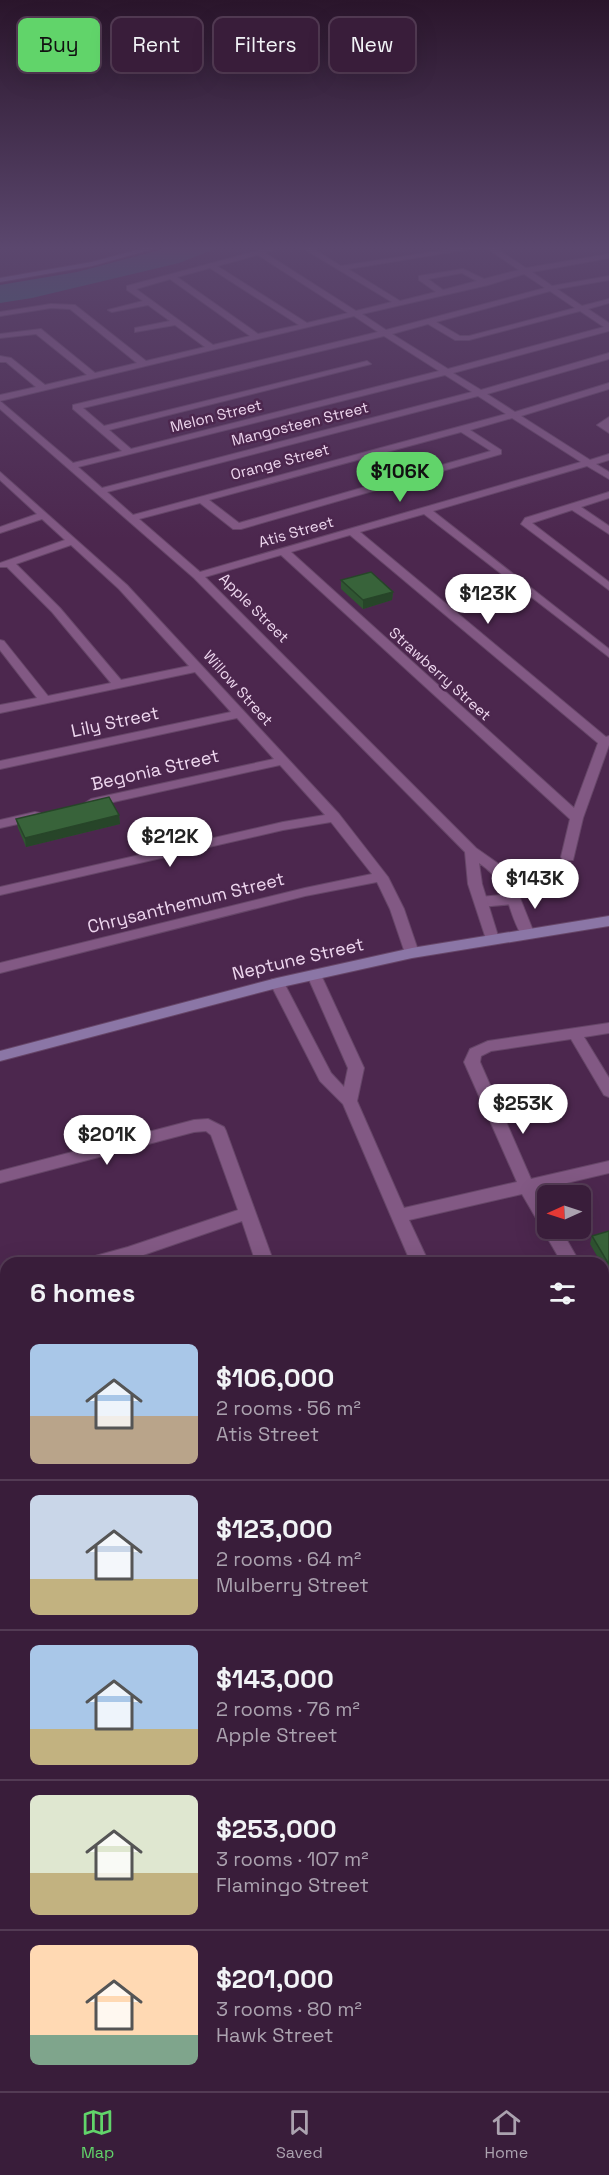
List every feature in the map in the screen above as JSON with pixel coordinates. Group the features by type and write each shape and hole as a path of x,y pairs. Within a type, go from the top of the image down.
{"street":[{"path":"54,345 91,375"},
{"path":"120,345 143,363"},
{"path":"0,398 217,345"},
{"path":"129,452 76,407 337,345"},
{"path":"340,345 348,351"},
{"path":"404,345 609,476"},
{"name":"Melon Street","path":"72,466 447,372 546,345"},
{"name":"Mangosteen Street","path":"101,491 480,393 609,356"},
{"path":"102,429 368,364 358,357"},
{"path":"1,359 8,360 42,387"},
{"name":"Orange Street","path":"133,518 514,415 609,386"},
{"name":"Apple Street","path":"0,404 198,576 471,851 498,870 507,881 526,933"},
{"path":"201,499 237,527 498,452 463,429"},
{"name":"Atis Street","path":"198,576 609,457"},
{"name":"Willow Street","path":"0,475 123,587 237,714 334,817 381,877 397,909 412,953"},
{"path":"0,492 14,487"},
{"path":"609,495 529,520 526,524 609,587"},
{"path":"573,506 609,531"},
{"path":"425,510 609,654"},
{"path":"0,530 44,515"},
{"path":"353,532 607,741 577,818 568,857"},
{"path":"72,541 4,565 56,610 118,684"},
{"name":"Strawberry Street","path":"284,552 577,818"},
{"path":"0,643 45,700"},
{"path":"0,709 197,668"},
{"name":"Lily Street","path":"0,765 237,714"},
{"name":"Begonia Street","path":"81,806 282,761"},
{"path":"0,824 46,813"},
{"path":"0,891 283,826 334,817"},
{"path":"471,851 475,884 492,939"},
{"name":"Chrysanthemum Street","path":"0,968 305,892 381,877"},
{"name":"Neptune Street","path":"0,1056 277,983 412,953 609,921"},
{"path":"314,975 356,1068 349,1101"},
{"path":"277,983 325,1077 349,1101 417,1257"},
{"path":"537,1204 527,1187 471,1062 475,1053 488,1046 609,1028"},
{"path":"574,1032 609,1091"},
{"path":"0,1177 194,1126 208,1125 218,1131 264,1257"},
{"path":"398,1216 609,1167"},
{"path":"134,1257 247,1213"},
{"path":"557,1239 568,1257"}],"lane":[{"path":"480,902 513,899"}],"building":[{"path":"371,572 393,592 363,600 341,580"},
{"path":"109,797 119,815 25,838 16,819"},
{"path":"609,1231 609,1257 604,1257 592,1236"}]}
